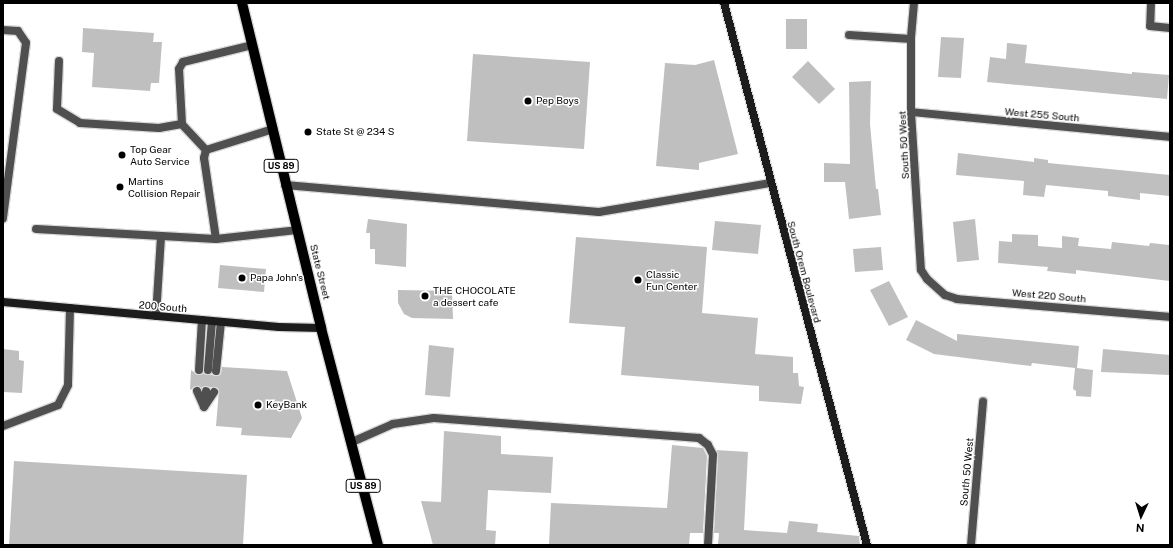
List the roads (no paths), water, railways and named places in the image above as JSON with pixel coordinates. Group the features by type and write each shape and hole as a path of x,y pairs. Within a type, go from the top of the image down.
{"main road":[{"name":"State Street","path":"242,3 285,185 378,545"}],"street":[{"name":"South Orem Boulevard","path":"724,3 770,183 867,545"},
{"name":"South 50 West","path":"914,3 911,39 911,112 921,270 930,284"},
{"path":"1151,3 1150,26 1170,28"},
{"path":"3,30 18,31 26,43 3,218"},
{"path":"849,35 911,39"},
{"path":"206,150 182,124 179,69 183,62 253,45"},
{"path":"59,61 58,109 80,123 160,128 182,124"},
{"name":"West 255 South","path":"911,112 1170,137"},
{"path":"206,150 273,129"},
{"path":"206,150 204,158 216,239"},
{"path":"285,185 599,212 770,183"},
{"path":"36,229 216,239 297,230"},
{"path":"156,316 162,236"},
{"name":"West 220 South","path":"930,284 945,295 957,299 1170,317"},
{"name":"200 South","path":"3,302 221,322 321,328"},
{"path":"3,426 58,405 68,385 70,308"},
{"path":"199,370 202,320"},
{"path":"212,321 212,371 221,322"},
{"path":"197,391 204,407 210,391"},
{"name":"South 50 West","path":"971,545 983,401"},
{"path":"352,442 393,424 434,418 699,438 708,444 713,455 708,545"}],"place":[{"name":"Pep Boys","path":"528,101"},
{"name":"State St @ 234 S","path":"308,132"},
{"name":"Top Gear Auto Service","path":"122,155"},
{"name":"Martins Collision Repair","path":"120,187"},
{"name":"Papa John's","path":"242,278"},
{"name":"Classic Fun Center","path":"638,280"},
{"name":"THE CHOCOLATE a dessert cafe","path":"425,296"},
{"name":"KeyBank","path":"258,405"}]}
